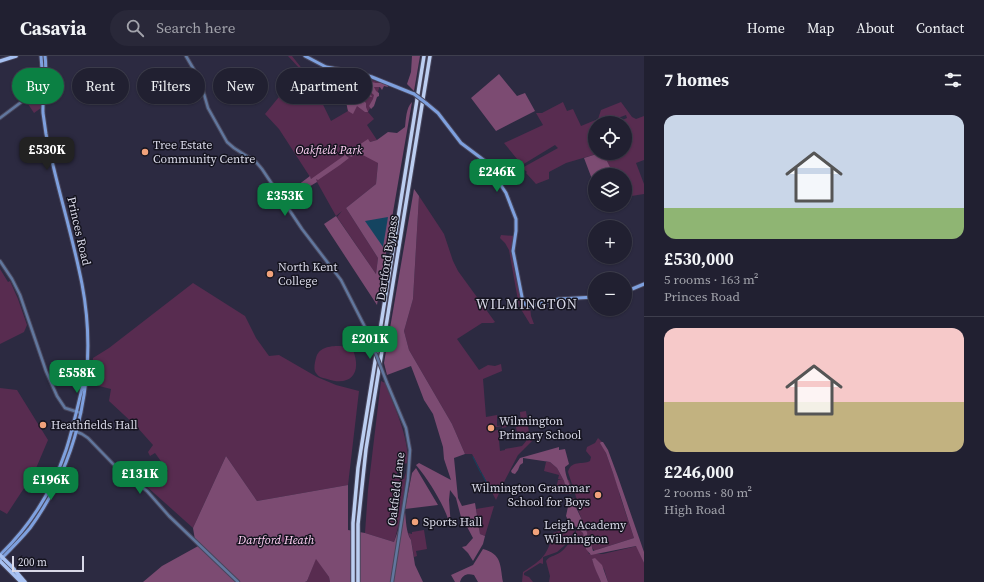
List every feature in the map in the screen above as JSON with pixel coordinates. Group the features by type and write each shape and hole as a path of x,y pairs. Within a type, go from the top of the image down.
{"highway":[{"name":"Dartford Bypass","path":"353,582 353,523 358,468 424,56"},
{"name":"Dartford Bypass","path":"358,582 358,524 366,449 430,56"}],"main road":[{"path":"0,61 16,56"},
{"name":"Princes Road","path":"41,56 43,68"},
{"name":"Princes Road","path":"45,56 46,68"},
{"path":"305,56 326,67 363,74 398,86 414,94 438,114 461,143 479,155 506,193 516,219 513,251 523,302 526,305 530,306 558,299 588,297"},
{"name":"Princes Road","path":"1,557 29,528 45,504 59,478 76,432 86,384 87,342 84,295 46,134 43,104"},
{"path":"632,289 644,284"},
{"name":"Princes Road","path":"1,557 42,502 56,476 79,413"},
{"path":"1,557 21,582"},
{"path":"1,557 25,582"}],"street":[{"name":"Oakfield Lane","path":"186,56 200,80 208,108 226,140 232,147 256,162 262,169 299,224 341,280 367,332 406,428 410,450 408,479 392,582"},
{"path":"0,118 19,104"},
{"path":"0,261 20,295 37,347 54,390 65,408 79,413"},
{"path":"72,430 88,438 118,469 147,491 169,516 238,582"}],"green space":[{"name":"Oakfield Park","path":"288,56 292,56 302,68 299,68"},
{"path":"412,56 420,56 414,91 407,84 411,72"},
{"path":"499,74 517,96 525,93 535,111 496,131 471,98"},
{"name":"Oakfield Park","path":"372,80 381,83 376,97 368,112 374,119 367,125 377,140 370,142 378,163 376,184 346,208 378,258 376,274 337,217 342,211 336,216 317,182 312,180 279,129 265,114 276,101 276,104 323,104 331,121 348,111 347,104 372,104"},
{"path":"372,82 387,84 388,87 384,86 382,90 380,87 374,87 379,93 379,96 371,109 369,106 372,104 374,95 372,93"},
{"path":"412,102 377,305 324,224 336,216 376,274 378,258 346,208 376,184 378,163 359,153 351,157 347,153 368,139 370,142 377,140 388,132 397,133 405,127 407,110"},
{"path":"563,102 567,111 573,109 581,126 588,123 588,157 566,163 549,172 549,179 536,184 522,168 558,148 555,145 522,165 504,143 543,125 536,113 542,113"},
{"path":"621,102 631,116 599,116 601,110"},
{"path":"28,104 41,104 41,108 34,113"},
{"path":"347,104 366,104 368,112 365,112 357,106 353,114 348,111"},
{"path":"644,116 644,160 636,163 644,184 644,194 632,196 632,168 610,168 606,160 632,160 632,117 636,119"},
{"path":"345,155 349,158 318,180 316,179 317,182 302,191 298,185 310,176 311,179"},
{"path":"588,157 588,160 606,160 610,168 588,169 584,158"},
{"path":"414,189 419,196 413,299 404,331 409,350 452,424 465,454 454,458 458,498 462,506 475,503 480,534 485,536 483,544 473,561 462,547 466,546 473,538 465,523 462,521 456,498 450,490 449,500 451,527 438,498 416,465 419,463 451,480 444,459 443,447 433,414 424,400 411,366 387,375 384,363"},
{"path":"419,196 444,234 458,271 495,322 482,323 457,339 479,370 488,365 495,366 501,364 502,371 483,379 486,417 497,415 497,426 507,425 507,427 502,428 502,426 491,428 491,431 498,430 500,451 522,446 527,440 533,440 518,455 496,500 472,454 465,454 452,424 409,350 404,331 413,299"},
{"path":"501,235 515,236 513,245 523,302 530,306 534,324 530,324 519,306 509,250 500,238"},
{"path":"0,269 8,282 10,281 27,325 24,332 0,344"},
{"path":"193,283 245,316 256,338 269,356 279,355 317,377 336,385 359,391 348,485 257,501 226,456 193,528 145,485 168,471 155,453 150,456 148,452 153,445 137,427 109,401 111,389 91,384 93,358 109,348"},
{"path":"341,346 353,350 356,365 355,371 352,376 342,381 322,378 315,372 314,368 318,354 323,349"},
{"path":"381,381 385,383 397,412 406,442 408,463 398,465 396,478 404,479 407,469 402,512 394,542 365,533 368,490"},
{"path":"0,388 17,390 48,440 34,473 7,514 0,510"},
{"path":"526,411 529,433 523,440 518,439 516,427 521,423 520,412"},
{"path":"598,438 602,442 634,538 595,551 591,546 587,532 583,527 582,520 574,500 572,499 577,500 568,472 569,468 574,464 590,461 591,457 586,451 587,447 595,443"},
{"path":"603,442 608,450 618,477 644,552 644,563 636,546 591,555 586,549 583,533 568,520 566,516 569,502 572,499 582,520 583,527 587,532 593,551 634,538 606,453 600,443"},
{"path":"559,447 559,450 565,449 569,464 565,467 571,494 566,489 564,481 557,468 550,462 523,458 523,463 520,465 518,470 515,474 512,473 511,471 520,458"},
{"name":"Dartford Heath","path":"226,456 257,501 348,485 348,530 365,533 394,542 405,511 407,530 411,540 415,565 423,582 330,582 329,577 316,559 307,581 305,582 143,582 162,566 200,545 195,540 193,528"},
{"path":"546,462 550,462 557,468 564,481 566,489 571,490 567,480 569,480 573,490 572,494 555,493 558,480 562,479 558,479 559,475 544,471"},
{"path":"416,468 438,505 405,509 412,473"},
{"path":"494,506 485,536 480,534 476,509"},
{"path":"567,522 574,528 575,531 564,546 557,552 543,557 543,564 540,563 524,573 524,575 529,577 533,582 522,582 523,572 540,560 549,547 553,533 559,531"},
{"path":"576,527 583,533 589,554 603,554 637,546 644,563 644,582 608,582 604,569 592,559 601,582 549,582 550,576 546,561 560,553 566,547 576,533"},
{"path":"424,530 427,549 416,551 417,556 414,557 411,540 408,533 412,534 412,532"},
{"path":"483,549 489,551 497,557 503,582 478,582 474,575 469,574 463,576 460,582 455,582 451,575 473,565"},
{"name":"Dartford Heath","path":"316,558 329,577 330,582 305,582 307,581"},
{"path":"595,558 602,565 608,582 601,582 592,559"}],"water":[{"path":"388,217 383,247 365,221"}],"waterway":[{"path":"473,457 481,473"},
{"path":"482,474 491,491"}],"place":[{"name":"Tree Estate Community Centre","path":"145,152"},
{"name":"North Kent College","path":"270,274"},
{"name":"Heathfields Hall","path":"43,425"},
{"name":"Wilmington Primary School","path":"491,428"},
{"name":"Wilmington Grammar School for Boys","path":"598,495"},
{"name":"Sports Hall","path":"415,522"},
{"name":"Leigh Academy Wilmington","path":"536,532"}],"district":[{"name":"WILMINGTON","path":"527,304"}]}
